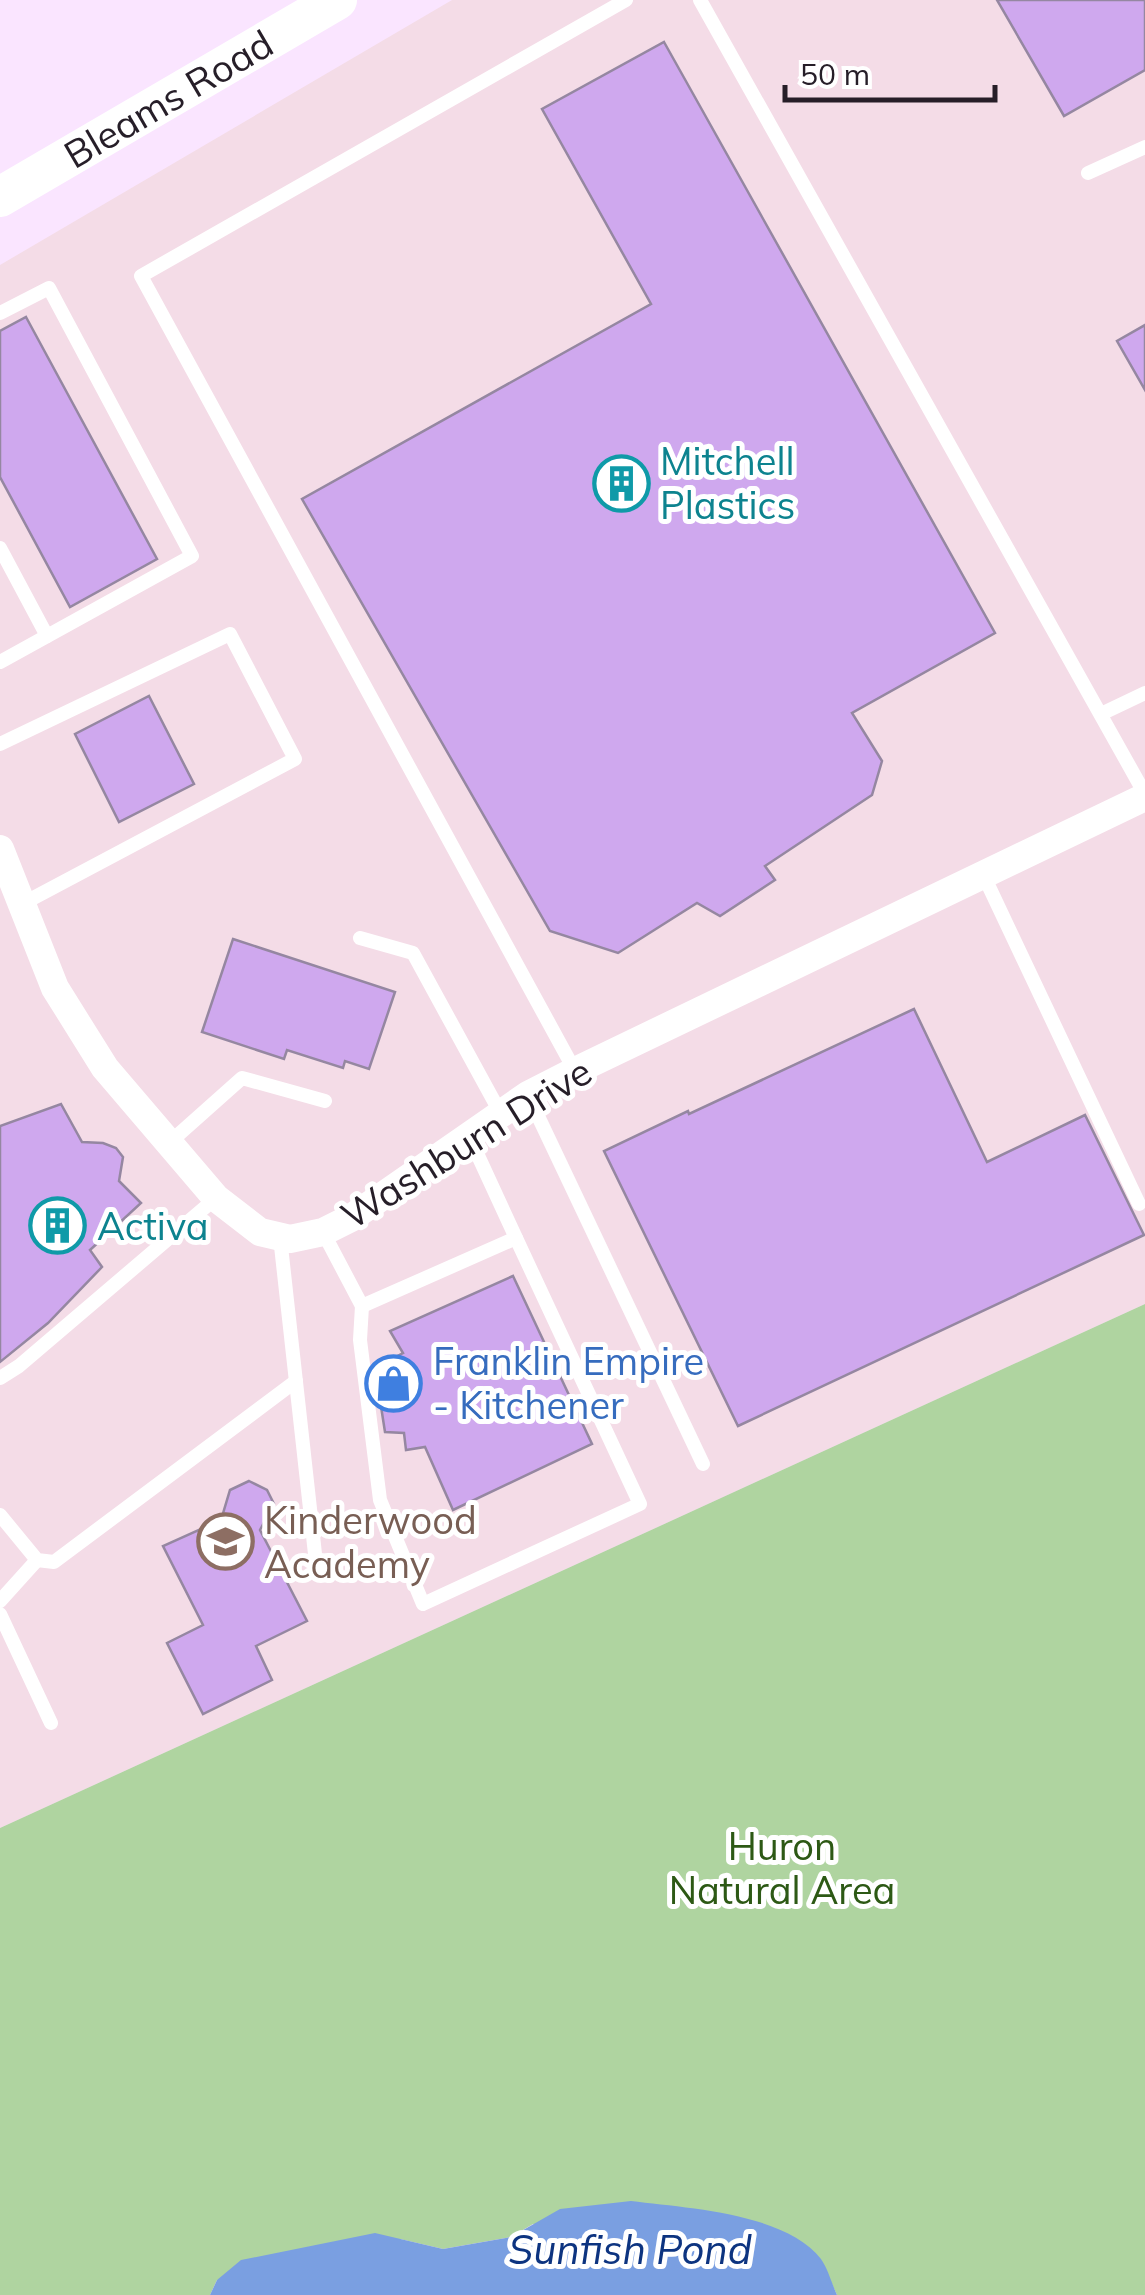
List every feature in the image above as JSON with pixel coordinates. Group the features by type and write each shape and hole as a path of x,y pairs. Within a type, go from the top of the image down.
{"main road":[{"name":"Bleams Road","path":"0,198 337,0"}],"street":[{"name":"Washburn Drive","path":"280,1237 290,1239 323,1232 350,1218 528,1095 1145,795"},
{"path":"0,849 54,988 105,1068 216,1198 260,1232 280,1237"}],"lane":[{"path":"575,1071 141,276 626,0"},
{"path":"700,0 1145,795"},
{"path":"1088,173 1145,146"},
{"path":"0,313 49,288 192,556 0,662"},
{"path":"0,548 47,636"},
{"path":"0,744 230,634 295,760 22,904"},
{"path":"1102,714 1145,693"},
{"path":"983,874 1139,1204"},
{"path":"360,938 414,954 501,1114"},
{"path":"169,1143 242,1078 325,1101"},
{"path":"528,1095 703,1464"},
{"path":"323,1232 362,1306 360,1340 380,1500 423,1604 640,1504 469,1136"},
{"path":"0,1378 216,1198"},
{"path":"280,1237 317,1572"},
{"path":"362,1306 516,1238"},
{"path":"0,1514 37,1560 54,1562 296,1380"},
{"path":"0,1601 37,1560"},
{"path":"0,1614 51,1723"}],"shaded area":[{"path":"452,0 1145,0 1145,1304 0,1828 0,265"}],"green space":[{"name":"Huron Natural Area","path":"1145,1304 1145,2295 837,2295 821,2260 533,2224 511,2237 443,2249 400,2239 217,2280 210,2295 0,2295 0,1828"}],"water":[{"name":"Sunfish Pond","path":"631,2201 734,2215 784,2232 821,2259 837,2295 210,2295 217,2280 241,2260 375,2233 443,2249 511,2237 560,2209"}],"building":[{"path":"997,0 1145,0 1145,70 1064,116"},
{"name":"Mitchell Plastics","path":"664,42 995,633 852,713 882,761 872,795 765,866 775,880 720,916 697,903 618,953 550,931 302,499 651,304 542,109"},
{"path":"26,317 157,559 70,607 0,477 0,331"},
{"path":"1145,325 1145,390 1117,341"},
{"path":"149,696 194,784 119,822 75,734"},
{"path":"233,939 395,992 369,1069 345,1061 343,1068 287,1050 284,1059 202,1032"},
{"path":"914,1009 987,1162 1085,1115 1144,1235 738,1426 604,1151"},
{"name":"Activa","path":"61,1104 82,1142 116,1148 123,1157 119,1181 141,1203 90,1250 102,1267 48,1323 0,1362 0,1126"},
{"path":"513,1276 592,1444 453,1510 425,1447 406,1450 404,1433 385,1432 375,1368 403,1353 390,1331"},
{"path":"249,1481 267,1490 274,1504 260,1530 307,1621 256,1646 272,1680 203,1714 167,1643 203,1625 163,1546 221,1520 230,1490"}],"place":[{"name":"Mitchell Plastics","path":"621,483"},
{"name":"Activa","path":"58,1226"},
{"name":"Franklin Empire - Kitchener","path":"394,1383"},
{"name":"Kinderwood Academy","path":"225,1542"}]}
